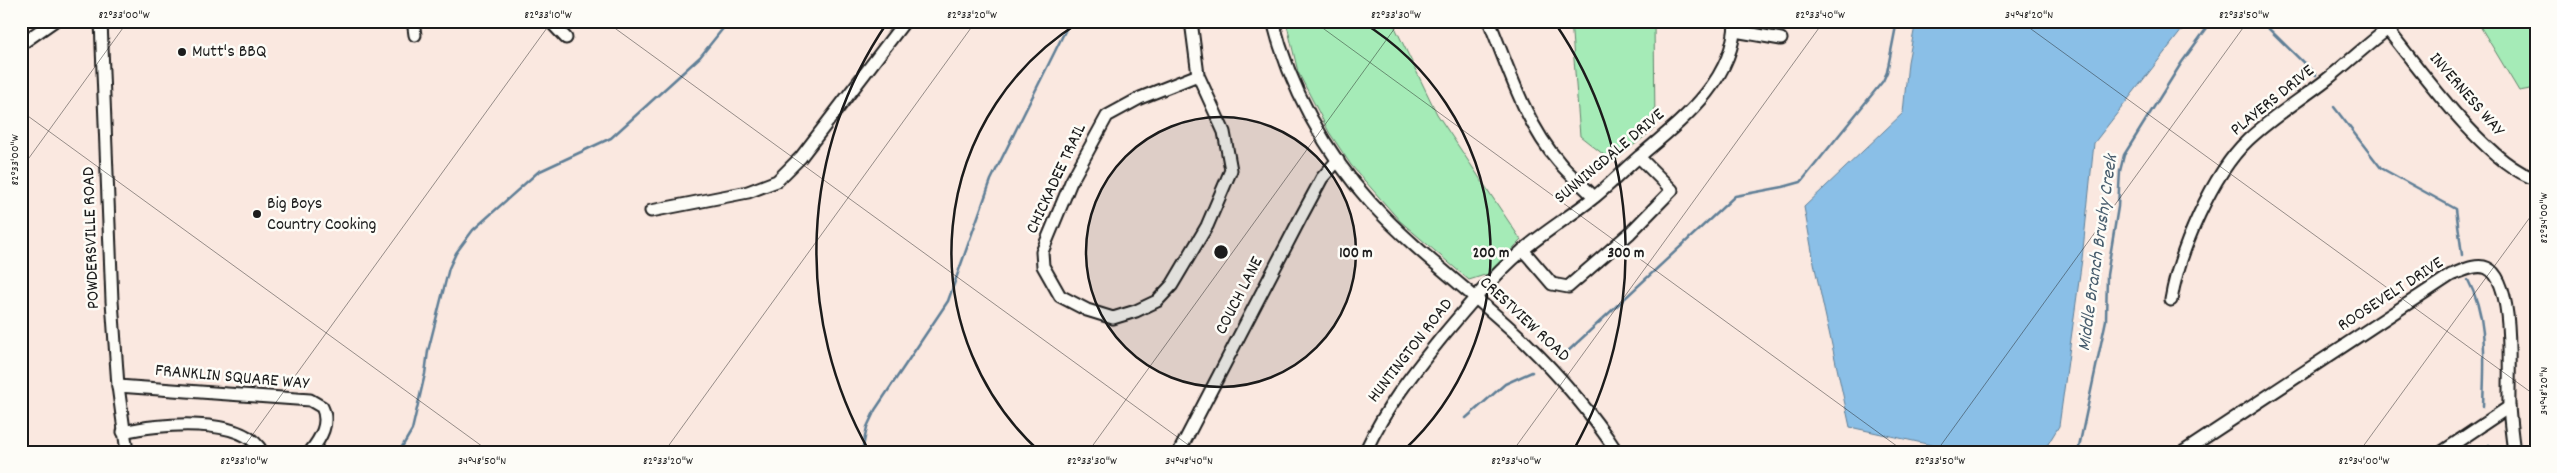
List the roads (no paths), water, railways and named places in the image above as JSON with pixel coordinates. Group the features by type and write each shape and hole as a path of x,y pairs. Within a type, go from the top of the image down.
{"street":[{"path":"21,44 54,21"},
{"name":"POWDERSVILLE ROAD","path":"101,21 112,301 118,386 127,452"},
{"path":"412,21 416,35"},
{"path":"550,21 566,38"},
{"path":"651,211 748,192 777,181 801,157 904,21"},
{"name":"CHICKADEE TRAIL","path":"1191,21 1198,75 1224,132 1231,170 1207,226 1172,285 1157,301 1136,311 1113,318 1087,310 1060,296 1043,266 1042,252 1071,182 1107,116 1140,98 1198,75"},
{"name":"CRESTVIEW ROAD","path":"1274,21 1300,94 1338,160 1371,203 1406,238 1475,298 1560,377 1599,425 1617,452"},
{"path":"1489,21 1518,92 1536,128 1558,162 1594,197"},
{"name":"INVERNESS WAY","path":"2385,25 2450,107 2498,158 2514,171 2536,179"},
{"name":"PLAYERS DRIVE","path":"2171,300 2175,276 2185,246 2221,173 2247,141 2385,25"},
{"path":"1735,26 1782,39"},
{"name":"SUNNINGDALE DRIVE","path":"1475,298 1523,250 1594,197 1693,110 1712,87 1726,61 1735,26"},
{"path":"1523,250 1552,284 1568,287 1630,233 1672,190 1639,157"},
{"name":"COUCH LANE","path":"1179,452 1322,178 1338,160"},
{"name":"ROOSEVELT DRIVE","path":"2184,452 2450,276 2475,267 2486,267 2495,274 2502,287 2509,340 2509,407 2514,452"},
{"name":"HUNTINGTON ROAD","path":"1367,451 1381,417 1407,380 1475,298"},
{"name":"FRANKLIN SQUARE WAY","path":"118,386 310,400 322,406 326,418 322,434 310,452"},
{"path":"2442,452 2509,407"},
{"path":"124,432 175,425 204,426 247,436 262,452"}],"water":[{"path":"1916,21 2189,21 2094,143 2082,259 2059,426 2048,444 2039,452 1963,452 1850,427 1815,268 1804,207 1903,113 1908,62"}],"waterway":[{"path":"399,452 412,430 425,374 428,351 449,268 456,253 473,230 538,172 611,138 700,57 729,21"},
{"path":"862,452 867,427 875,410 948,301 991,180 1070,21"},
{"path":"1566,353 1735,196 1801,182 1883,81 1887,72 1897,21"},
{"name":"Middle Branch Brushy Creek","path":"2078,452 2106,320 2107,275 2118,207 2120,171 2124,155 2182,62 2212,21"},
{"path":"2255,21 2263,23 2316,75"},
{"path":"2334,107 2381,168 2456,209 2462,255"},
{"path":"2468,280 2479,310 2484,342 2483,407"},
{"path":"1466,418 1505,384 1532,372"},
{"path":"2489,445 2489,452"}],"place":[{"name":"Mutt's BBQ","path":"182,52"},
{"name":"Big Boys Country Cooking","path":"257,214"}]}
